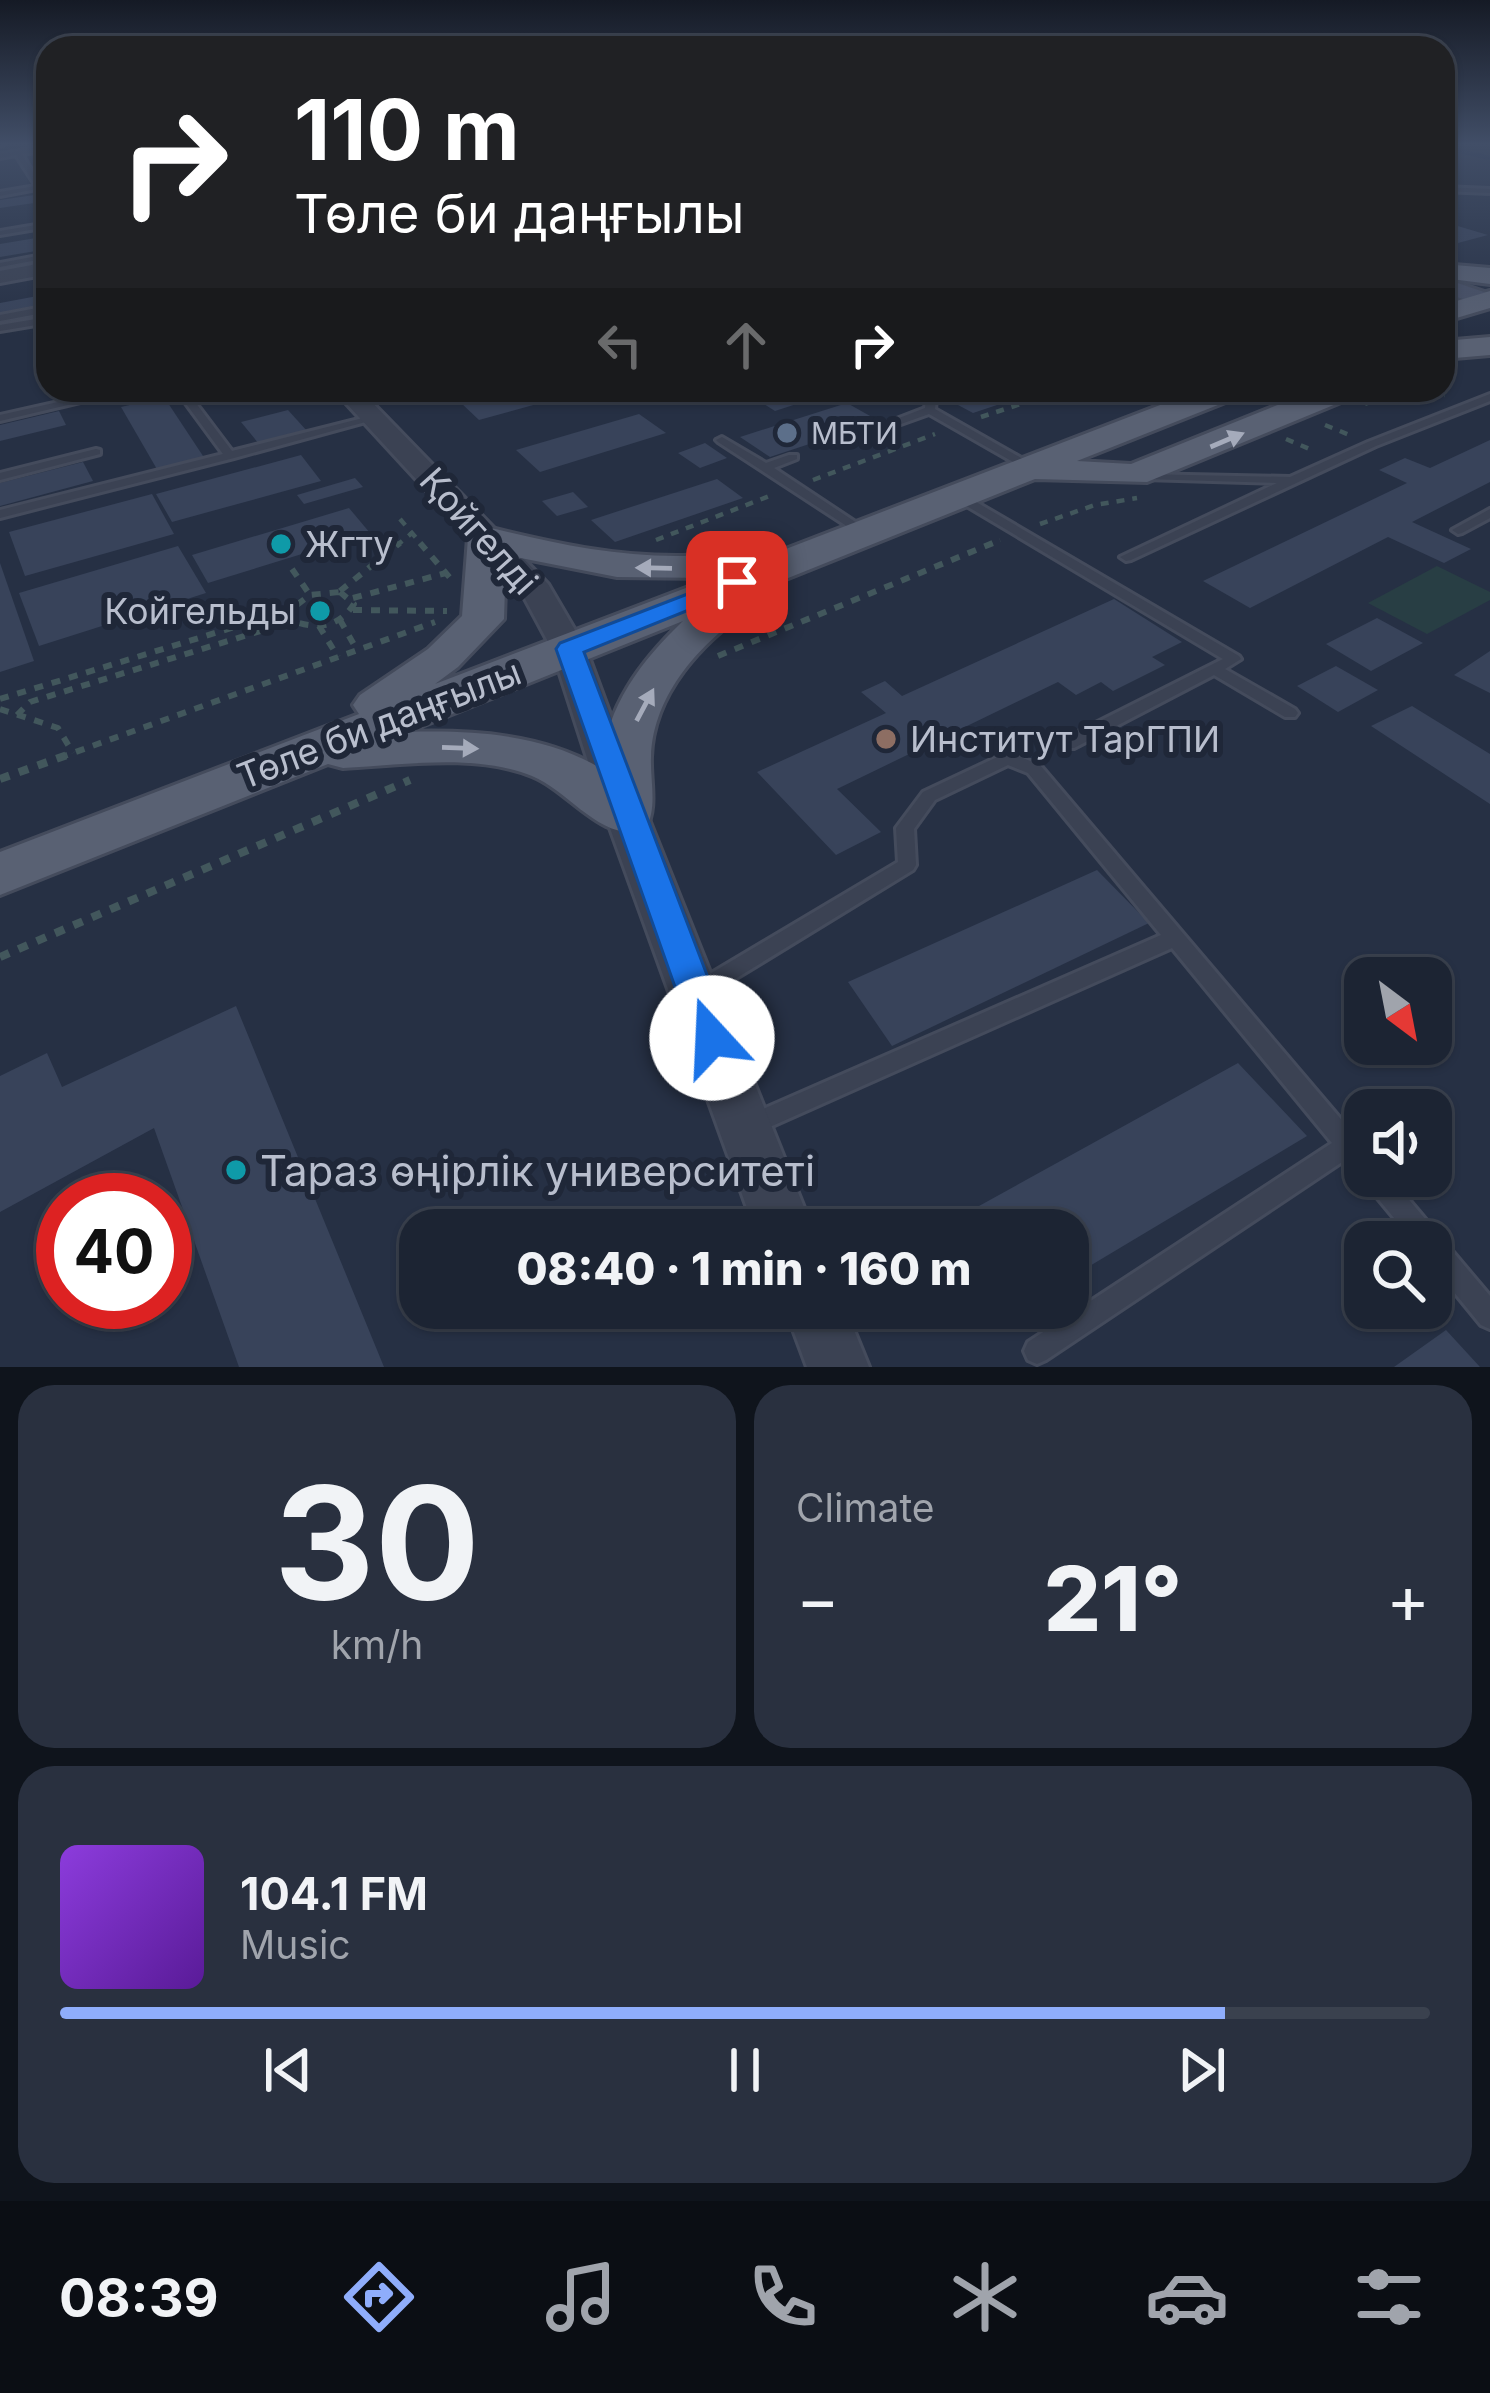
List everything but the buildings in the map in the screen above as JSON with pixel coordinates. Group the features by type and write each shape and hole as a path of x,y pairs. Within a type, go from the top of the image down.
{"main road":[{"path":"1455,277 1489,295"},
{"path":"1455,288 1489,295"},
{"path":"1455,309 1489,295"},
{"path":"1455,349 1490,346"},
{"name":"Төле би даңғылы","path":"0,874 1197,402"},
{"path":"1033,470 1135,475 1313,402"},
{"path":"301,754 410,683 469,636 482,619 487,538 589,565 662,569 812,554"},
{"path":"628,818 627,745 641,706 682,641 721,608 812,554"},
{"path":"301,754 433,747 529,757 576,777 628,818"}],"street":[{"path":"0,277 36,270"},
{"name":"Қойгелді","path":"361,404 537,591 569,649 776,1209"},
{"path":"823,1329 838,1367"}],"lane":[{"path":"0,233 36,227"},
{"path":"0,265 36,258"},
{"path":"0,318 36,311"},
{"path":"0,328 36,322"},
{"path":"1126,556 1490,397"},
{"path":"0,418 72,402"},
{"path":"190,402 230,456"},
{"path":"930,410 931,402"},
{"path":"0,514 230,456 361,404"},
{"path":"855,437 930,410"},
{"path":"930,410 1033,470"},
{"path":"722,440 866,533"},
{"path":"0,477 96,452"},
{"path":"764,468 793,457"},
{"path":"1135,475 1292,480"},
{"path":"959,496 1234,658 1068,744"},
{"path":"1458,530 1490,512"},
{"path":"1214,669 1290,712"},
{"path":"695,993 907,865 905,828 929,796 1008,758 1034,769 1344,1140"},
{"path":"744,1127 1175,938"},
{"path":"1037,1351 1344,1148"},
{"path":"1391,1197 1411,1221"},
{"path":"1452,1270 1490,1316"}],"path":[{"path":"400,519 458,590"},
{"path":"340,592 412,533"},
{"path":"292,569 310,595"},
{"path":"0,699 290,610 310,595 340,592 352,598 446,573"},
{"path":"352,598 353,610"},
{"path":"290,610 293,621"},
{"path":"17,715 30,702 293,621 319,626 353,610 463,612"},
{"path":"340,620 357,650"},
{"path":"319,626 338,657"},
{"path":"26,692 30,702"},
{"path":"0,709 58,728 73,753"},
{"path":"0,957 416,778"}],"green space":[{"path":"1437,566 1490,592 1490,600 1427,634 1368,603"}],"place":[{"name":"МБТИ","path":"787,433"},
{"name":"Жгту","path":"281,544"},
{"name":"Койгельды","path":"320,611"},
{"name":"Институт ТарГПИ","path":"886,739"},
{"name":"Тараз өңірлік университеті","path":"236,1170"}],"route":[{"path":"712,1038 569,649 737,582"}]}
